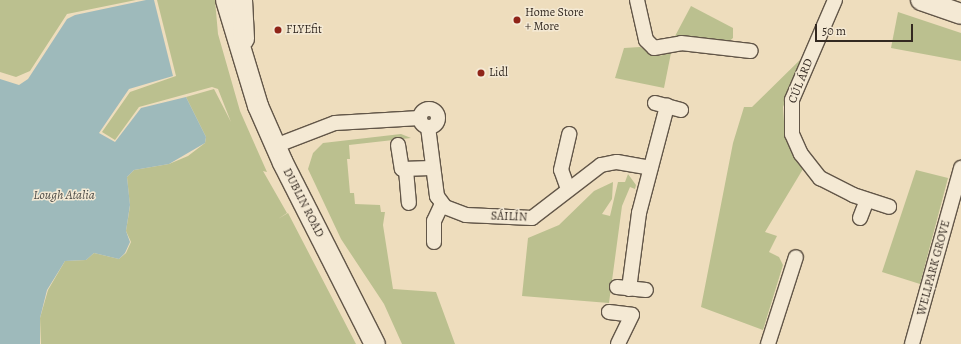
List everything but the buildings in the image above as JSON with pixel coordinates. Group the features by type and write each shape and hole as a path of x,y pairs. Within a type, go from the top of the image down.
{"main road":[{"name":"DUBLIN ROAD","path":"226,0 258,106 275,146 375,344"},
{"name":"DUBLIN ROAD","path":"242,0 243,57"},
{"path":"921,0 961,14"}],"street":[{"path":"637,0 646,40 654,48 681,43 750,51"},
{"name":"CÚL ÁRD","path":"835,0 792,100 792,134 814,173 867,200 889,207"},
{"path":"646,290 623,288 650,168 661,105 681,110"},
{"path":"275,146 326,125 424,123 437,196 442,204 434,221 434,242"},
{"path":"568,189 561,170 569,134"},
{"path":"398,145 400,168 406,170 432,168"},
{"name":"SÁILÍN","path":"442,204 466,215 532,218 548,209 568,189 594,168 609,163 650,168"},
{"name":"WELLPARK GROVE","path":"912,344 961,168"},
{"path":"406,170 409,204"},
{"path":"860,218 867,200"},
{"path":"768,344 796,257"},
{"path":"609,312 632,314 618,344"}],"green space":[{"path":"0,0 136,0 67,14 30,71 16,77 0,72"},
{"path":"157,0 215,0 218,34 240,111 267,172 263,171 287,213 278,219 288,213 356,344 41,344 40,318 48,290 65,261 86,260 94,253 119,259 126,253 131,242 126,231 130,206 127,177 134,170 169,164 188,156 205,143 206,137 186,97 214,89 231,122 218,89 212,87 139,107 115,140 102,132 130,92 176,76"},
{"path":"691,6 733,28 733,38 727,43 674,38"},
{"path":"898,12 961,33 961,61 891,48"},
{"path":"640,47 659,56 671,53 664,88 615,78 624,48"},
{"path":"806,54 783,107 785,136 803,169 765,232 777,236 769,252 779,257 783,265 763,330 701,307 733,143 744,107 752,107"},
{"path":"401,134 411,138 349,145 350,159 347,159 350,193 354,193 355,204 380,205 381,212 385,212 383,225 393,289 436,292 455,344 402,344 384,304 341,239 308,169 313,153 323,143"},
{"path":"916,170 948,178 920,284 882,272"},
{"path":"628,174 636,185 635,189 630,187 622,206 609,303 522,296 528,238 559,225 594,191 613,182 612,199 602,214 610,216 618,182 625,182"}],"water":[{"name":"Lough Atalia","path":"146,0 154,0 173,76 129,89 99,133 115,142 141,108 186,97 206,137 205,143 169,164 134,170 127,177 130,205 126,231 130,242 125,253 119,259 94,253 86,260 65,261 47,290 40,318 40,344 0,344 0,79 19,85 28,79 67,19 75,15"}],"place":[{"name":"Home Store + More","path":"517,20"},
{"name":"FLYEfit","path":"278,30"},
{"name":"Lidl","path":"481,73"}]}
